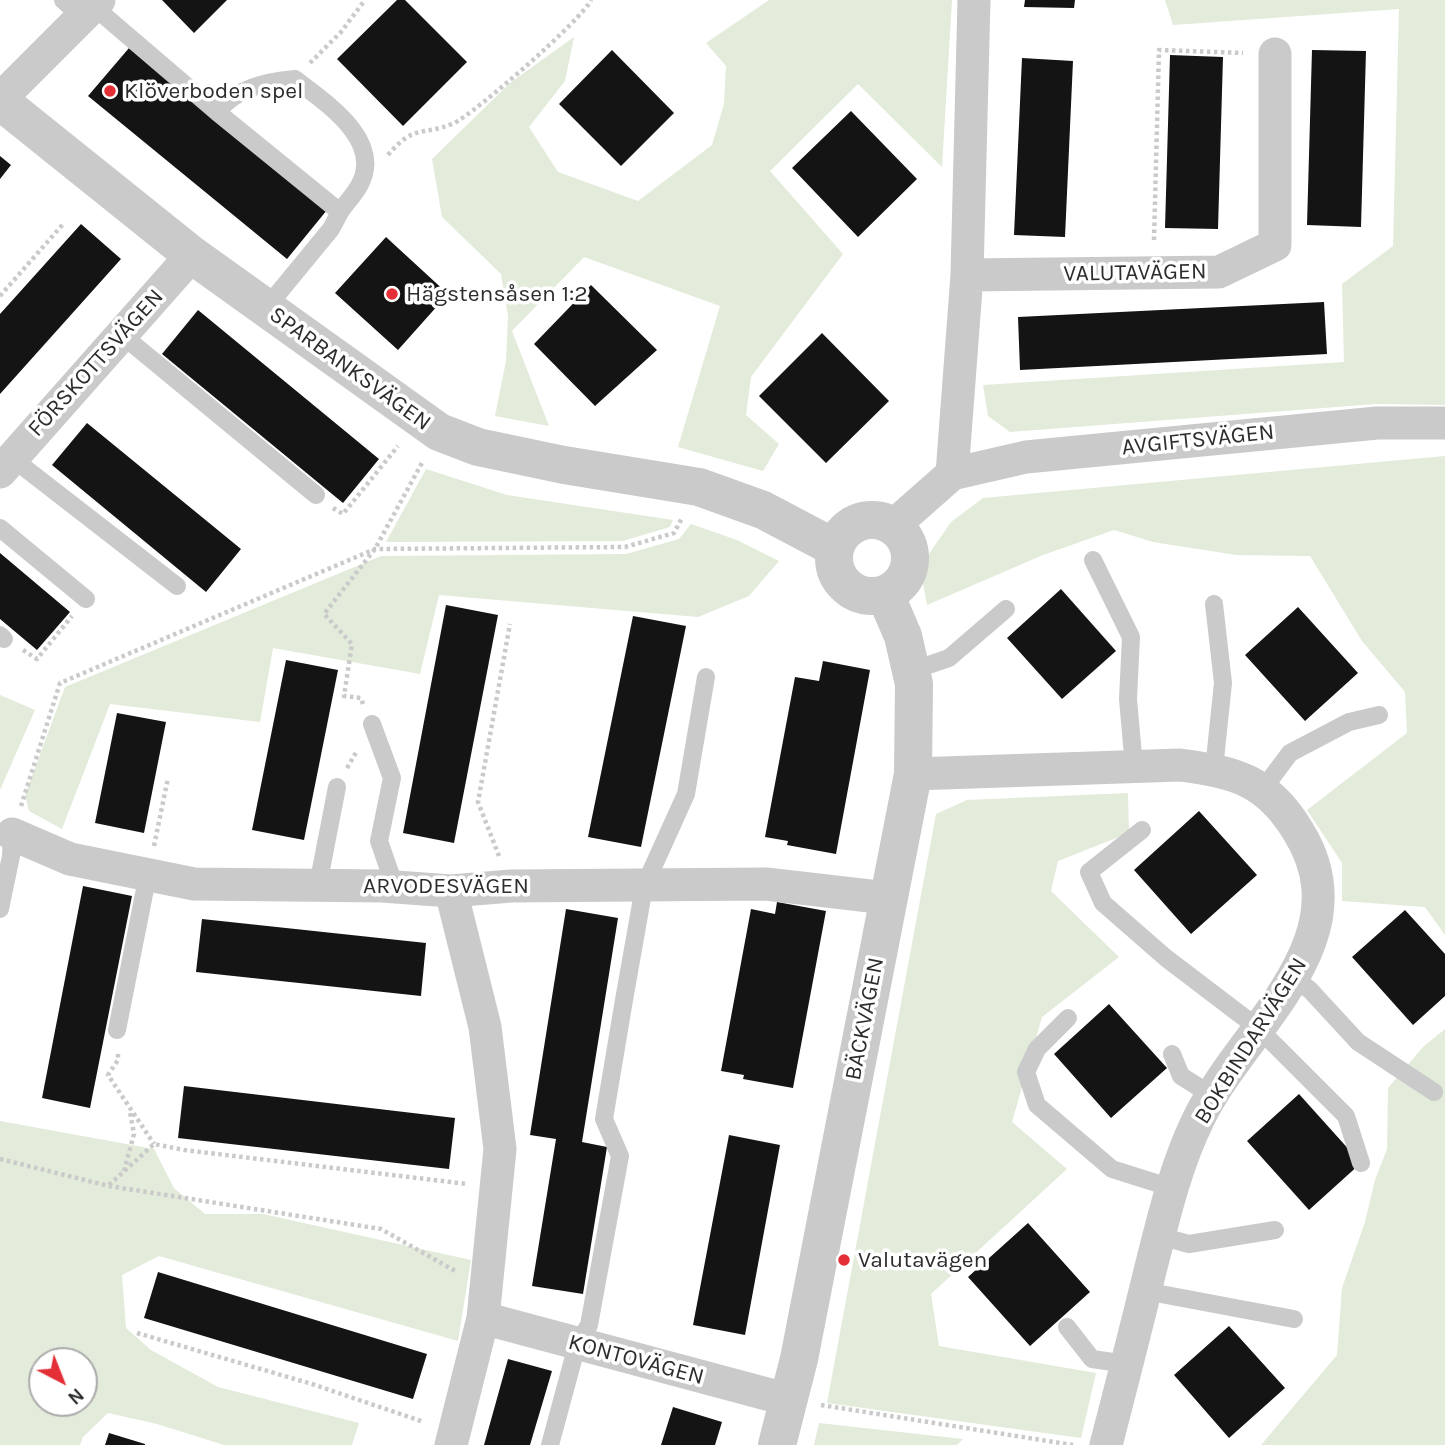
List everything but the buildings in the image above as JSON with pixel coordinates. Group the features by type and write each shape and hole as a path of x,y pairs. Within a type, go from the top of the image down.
{"street":[{"path":"894,526 952,474 967,275 974,0"},
{"path":"0,100 84,6"},
{"name":"VALUTAVÄGEN","path":"967,275 1219,272 1275,245 1275,54"},
{"name":"SPARBANKSVÄGEN","path":"0,100 192,255 429,426 478,446 565,465 699,487 763,510 835,548"},
{"name":"FÖRSKOTTSVÄGEN","path":"6,465 192,255"},
{"name":"AVGIFTSVÄGEN","path":"952,474 1026,457 1377,423 1445,423"},
{"path":"883,521 894,526 908,545 911,556 904,579 885,594 862,595 842,582 836,571 835,548 848,528 859,522 883,521"},
{"name":"BÄCKVÄGEN","path":"777,1445 789,1400 913,774 914,684 903,636 885,594"},
{"name":"BOKBINDARVÄGEN","path":"913,774 1180,765 1214,769 1240,777 1263,789 1283,805 1307,845 1314,868 1320,911 1308,952 1198,1119 1172,1188 1106,1445"},
{"name":"ARVODESVÄGEN","path":"12,834 70,859 194,884 395,887 451,891 511,886 766,884 887,898"},
{"path":"441,1435 485,1303 500,1149 485,1027 451,891"},
{"name":"KONTOVÄGEN","path":"485,1303 577,1345 789,1400"}],"lane":[{"path":"84,6 340,212"},
{"path":"217,112 230,96 244,90 295,79 344,120 357,135 364,154 361,184 331,229 266,308"},
{"path":"122,335 316,495"},
{"path":"6,465 177,586"},
{"path":"0,528 86,599"},
{"path":"1093,560 1131,637 1128,699 1134,767"},
{"path":"1214,604 1223,683 1214,769"},
{"path":"911,671 949,658 1006,609"},
{"path":"550,1445 577,1345 589,1325 620,1156 604,1119 645,887 686,794 706,677"},
{"path":"1263,789 1290,753 1349,722 1379,715"},
{"path":"372,724 392,778 379,841 395,887"},
{"path":"318,885 337,787"},
{"path":"1142,830 1089,872 1103,903 1166,958 1258,1028 1346,1116 1361,1163"},
{"path":"0,909 11,856 12,834"},
{"path":"117,1030 148,874"},
{"path":"1293,976 1310,990 1358,1042 1434,1092"},
{"path":"1068,1018 1037,1049 1026,1072 1037,1105 1112,1168 1172,1188"},
{"path":"1172,1054 1181,1076 1213,1096"},
{"path":"1159,1236 1189,1244 1275,1230"},
{"path":"1145,1291 1294,1319"},
{"path":"1067,1327 1092,1359 1127,1364"}],"path":[{"path":"295,79 341,32 365,0"},
{"path":"380,164 404,136 455,122 570,28 591,0"},
{"path":"1155,228 1158,50 1275,54"},
{"path":"0,296 64,223"},
{"path":"316,495 343,514 429,426"},
{"path":"344,696 352,644 324,614 375,549 429,426"},
{"path":"12,834 60,683 375,549 625,547 674,533 699,487"},
{"path":"2,637 37,659 86,599"},
{"path":"510,624 478,802 511,886"},
{"path":"148,874 169,778"},
{"path":"118,1060 108,1075 154,1144 184,1150 496,1188"},
{"path":"123,1173 134,1134 130,1107"},
{"path":"108,1186 154,1144"},
{"path":"0,1158 108,1186 381,1229 485,1303"},
{"path":"137,1332 312,1384 441,1435"},
{"path":"789,1400 1073,1445"}],"green space":[{"path":"769,0 952,0 942,167 858,84 770,171 843,254 751,377 746,415 779,444 763,471 678,447 720,306 584,257 512,331 549,426 495,416 506,361 508,316 501,274 442,217 432,159 510,83 574,37 565,81 529,127 558,172 638,201 712,145 724,104 726,66 706,43"},
{"path":"1165,0 1445,0 1445,405 1375,404 1010,432 988,416 983,385 1344,362 1342,284 1393,246 1399,9 1173,25"},
{"path":"1445,456 1445,935 1425,907 1342,901 1342,863 1307,810 1407,733 1405,692 1362,641 1310,556 1236,555 1153,542 1114,530 1043,555 927,605 920,567 951,522 983,498"},
{"path":"426,469 507,495 673,520 670,527 623,541 386,542"},
{"path":"691,524 737,540 779,561 749,596 698,617 439,595 420,674 273,648 260,722 110,704 62,829 29,811 25,795 65,687 381,556 626,554 679,539"},
{"path":"0,695 35,710 0,790"},
{"path":"1128,793 1129,833 1058,861 1051,891 1119,957 1042,1017 1012,1122 1067,1169 931,1294 939,1346 1096,1373 1081,1438 827,1403 936,814 967,800"},
{"path":"1445,1029 1445,1445 1261,1445 1337,1355 1342,1288 1387,1149 1388,1088 1423,1047"},
{"path":"0,1121 154,1149 174,1188 205,1214 263,1214 471,1260 458,1341 159,1256 122,1275 126,1328 151,1350 218,1387 359,1423 352,1445 224,1445 157,1424 108,1413 83,1437 80,1445 0,1445"},
{"path":"819,1423 963,1439 957,1445 814,1445"}],"place":[{"name":"Klöverboden spel","path":"110,91"},
{"name":"Hägstensåsen 1:2","path":"392,294"},
{"name":"Valutavägen","path":"844,1260"}]}
